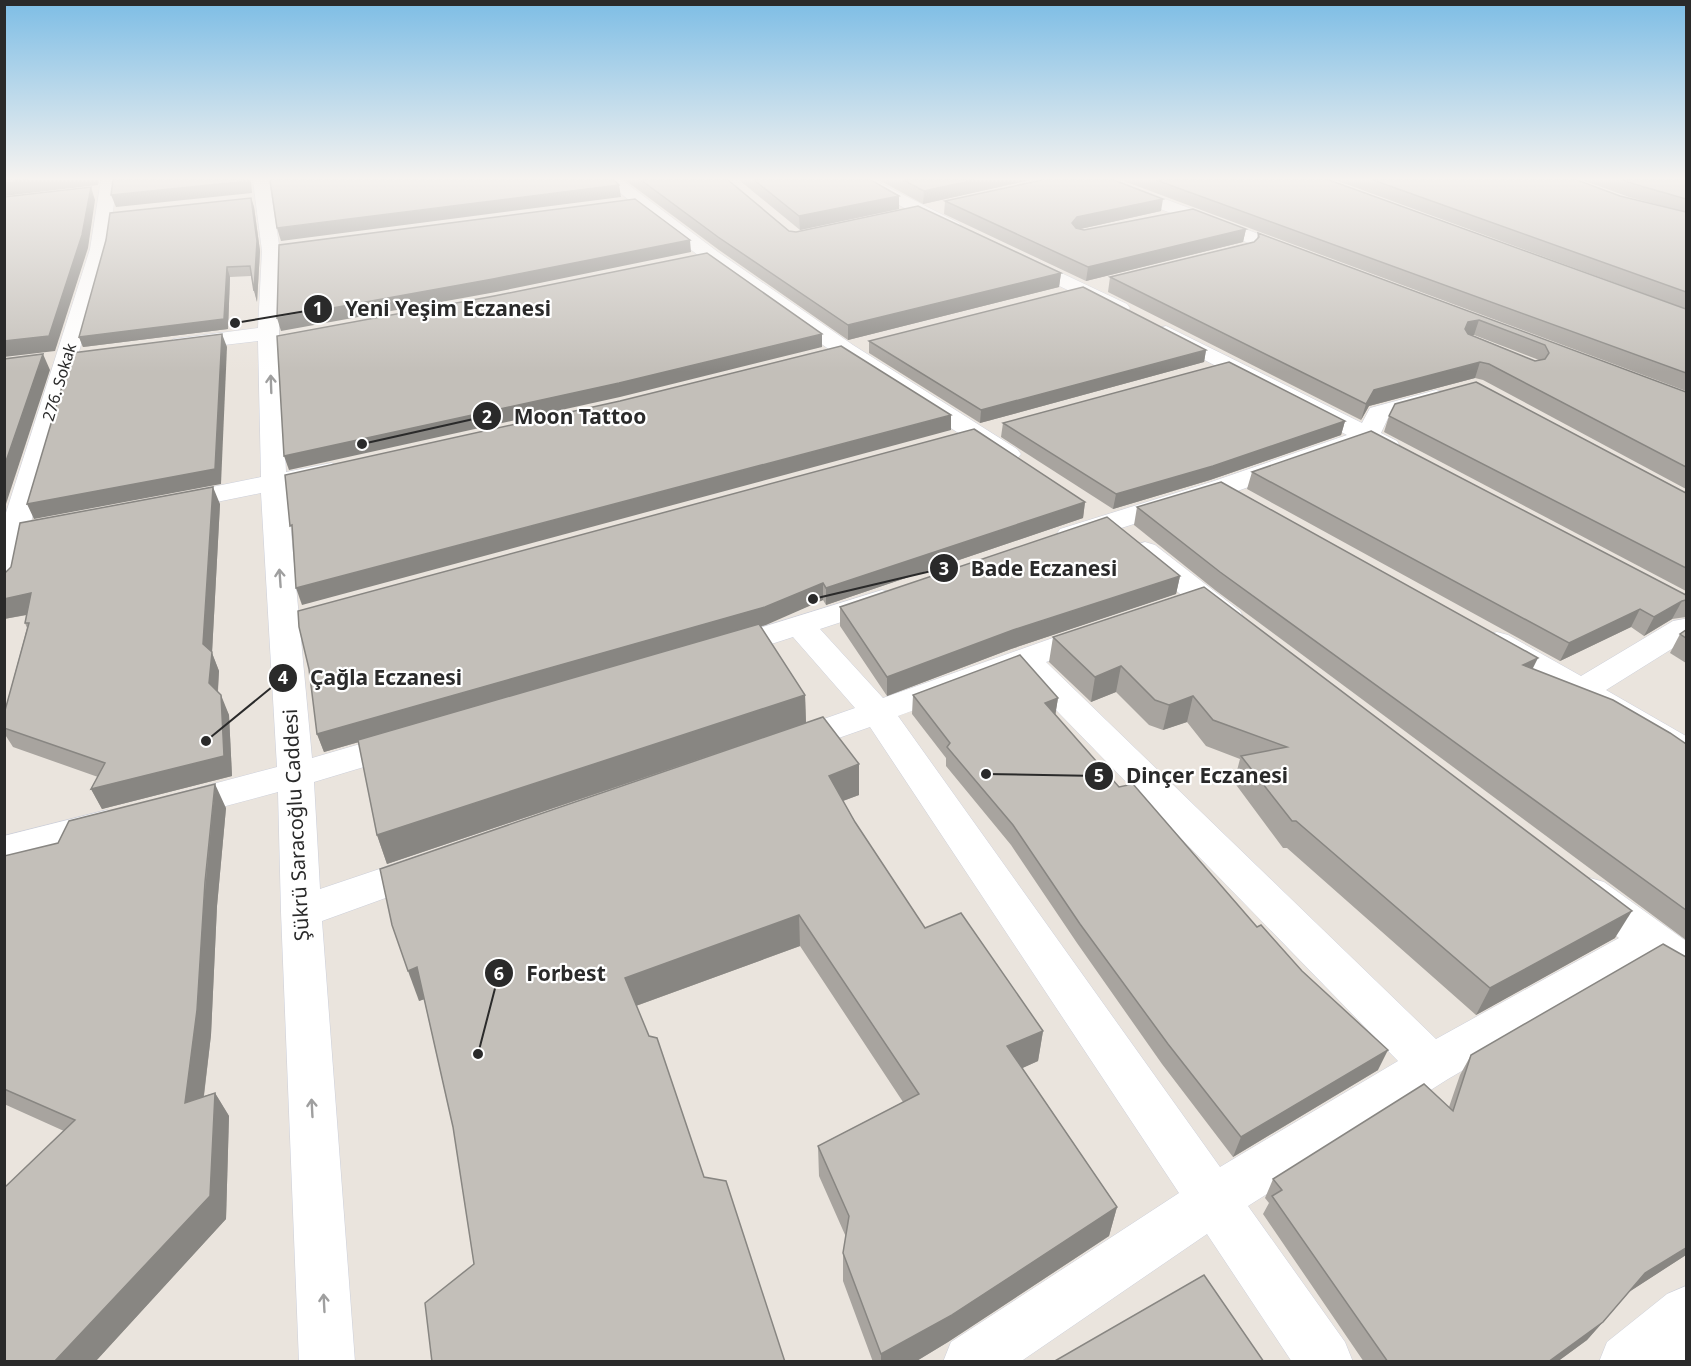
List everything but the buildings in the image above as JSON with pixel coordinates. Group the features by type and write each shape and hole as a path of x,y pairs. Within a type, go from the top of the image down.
{"street":[{"name":"276. Sokak","path":"4,584 9,534 67,358 101,244"},
{"name":"Şükrü Saracoğlu Caddesi","path":"279,244 282,250 277,337 274,484 295,619 296,775 301,912 327,1362"},
{"path":"681,244 699,259 834,353 977,434 1034,471"},
{"path":"1228,244 1239,251 1309,267 1255,244"},
{"path":"1008,253 1083,289 1409,458"},
{"path":"1049,298 1106,283"},
{"path":"161,346 277,337"},
{"path":"834,353 879,341"},
{"path":"1195,375 1229,365"},
{"path":"1043,544 1108,521 1220,488 1360,431 1378,413 1452,393"},
{"path":"944,443 1012,424"},
{"path":"149,508 355,466"},
{"path":"1220,488 1251,505"},
{"path":"1080,503 1108,521 1251,635"},
{"path":"9,534 93,518"},
{"path":"698,657 801,627 911,589"},
{"path":"1169,610 1203,598"},
{"path":"765,752 1023,658 1124,624"},
{"path":"1468,626 1686,751"},
{"path":"801,627 878,712 1325,1362"},
{"path":"1582,690 1684,628"},
{"path":"1023,658 1432,1065"},
{"path":"4,850 296,775 434,735"},
{"path":"301,912 459,857"},
{"path":"971,1362 1214,1199 1432,1065 1669,951 1565,875"}],"place":[{"name":"Yeni Yeşim Eczanesi","path":"235,323"},
{"name":"Moon Tattoo","path":"362,444"},
{"name":"Bade Eczanesi","path":"813,599"},
{"name":"Çağla Eczanesi","path":"206,741"},
{"name":"Dinçer Eczanesi","path":"986,774"},
{"name":"Forbest","path":"478,1054"}]}
